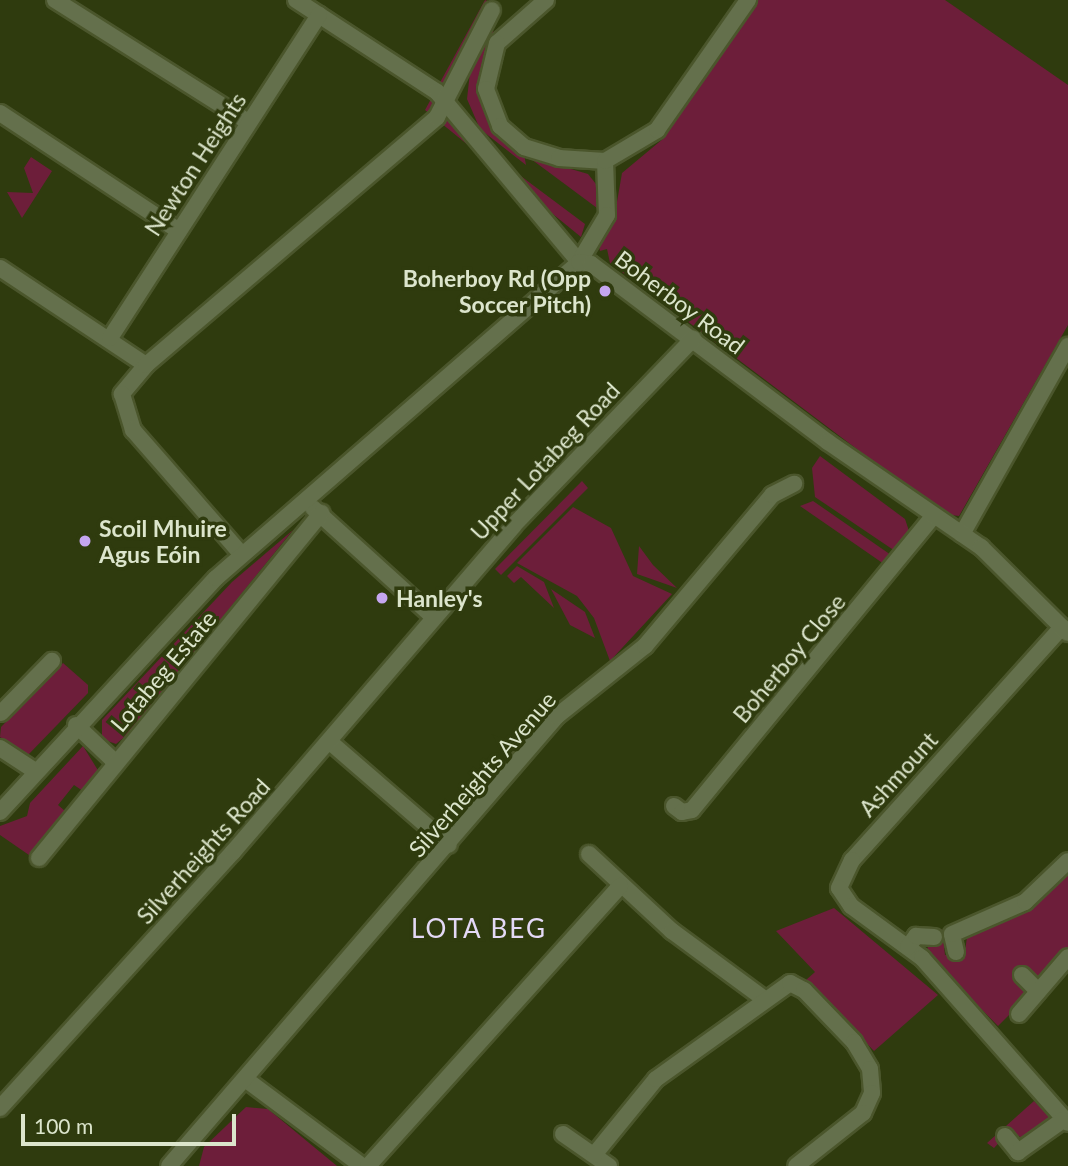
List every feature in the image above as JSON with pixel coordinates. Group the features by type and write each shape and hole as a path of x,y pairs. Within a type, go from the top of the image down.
{"street":[{"path":"55,0 248,122"},
{"path":"296,0 445,102 579,262 607,215 606,161"},
{"path":"546,0 497,43 485,77 490,106 506,133 532,150 606,161 657,130 748,0"},
{"path":"241,554 133,430 122,394 146,365 437,117 492,10"},
{"name":"Newton Heights","path":"110,338 319,15"},
{"path":"0,114 179,231"},
{"name":"Boherboy Road","path":"0,811 76,725 241,554 579,262 591,264 932,518 962,534"},
{"path":"0,268 110,338 146,365"},
{"name":"Upper Lotabeg Road","path":"433,617 693,340"},
{"path":"962,534 1068,346"},
{"name":"Silverheights Avenue","path":"169,1166 248,1081 557,716 645,646 772,495 794,484"},
{"path":"302,500 321,513 433,617"},
{"name":"Lotabeg Estate","path":"39,858 321,513"},
{"name":"Boherboy Close","path":"674,806 682,813 692,810 932,518"},
{"name":"Ashmount","path":"962,534 1018,578 1065,630 841,873 839,888 850,906 908,947 1066,1121"},
{"name":"Silverheights Road","path":"0,1108 330,742 433,617"},
{"path":"0,712 52,661"},
{"path":"76,725 116,763"},
{"path":"330,742 449,845"},
{"path":"0,748 35,771"},
{"path":"589,854 620,886 672,931 763,998"},
{"path":"956,952 952,934 1024,902 1068,861"},
{"path":"368,1166 620,886"},
{"path":"908,947 916,936 934,937"},
{"path":"1018,1014 1068,957"},
{"path":"1021,975 1038,991"},
{"path":"594,1155 656,1079 746,1019 763,998 790,983 804,990 870,1069 872,1093 863,1112 796,1166"},
{"path":"248,1081 362,1166"},
{"path":"1005,1136 1018,1152 1066,1121"},
{"path":"563,1134 609,1166"}],"shaded area":[{"path":"485,0 490,2 461,48 454,108 482,147 585,224 581,237 425,110"},
{"path":"757,0 945,0 1068,85 1068,325 959,516 943,514 610,263 607,249 600,251 598,243 614,219 622,173 664,138"},
{"path":"492,22 494,37 481,76 491,122 524,154 526,165 480,129 467,99 471,63"},
{"path":"527,156 588,174 596,184 597,208"},
{"path":"31,157 52,171 22,218 7,192 33,193 24,168"},
{"path":"820,456 905,519 909,531 895,551 815,497 812,468"},
{"path":"582,481 588,488 501,575 495,569"},
{"path":"813,501 891,555 884,564 800,506"},
{"path":"573,507 611,528 633,576 672,594 610,661 594,618 577,596 517,563"},
{"path":"293,530 128,734 116,744 102,739 102,720 232,582"},
{"path":"639,546 653,565 677,588 637,574"},
{"path":"517,566 544,582 554,608 521,577 514,583 507,576"},
{"path":"551,589 585,612 595,638 570,625"},
{"path":"63,663 88,685 88,693 28,755 0,737 1,727"},
{"path":"83,746 99,772 83,791 74,785 58,805 65,811 29,855 0,835 0,826 27,816 30,803"},
{"path":"1068,872 1068,948 1043,976 1033,977 1023,1001 998,1026 927,954 928,944 942,929 945,955 965,951 967,937 1032,906"},
{"path":"834,908 938,995 874,1051 806,980 815,972 776,931"},
{"path":"1034,1101 1050,1117 1047,1124 1024,1139 1010,1131 994,1148 987,1143"},
{"path":"246,1107 268,1109 337,1166 199,1166 204,1147"}],"place":[{"name":"Boherboy Rd (Opp Soccer Pitch)","path":"605,291"},
{"name":"Scoil Mhuire Agus Eóin","path":"85,541"},
{"name":"Hanley's","path":"382,598"}],"district":[{"name":"LOTA BEG","path":"479,929"}]}
